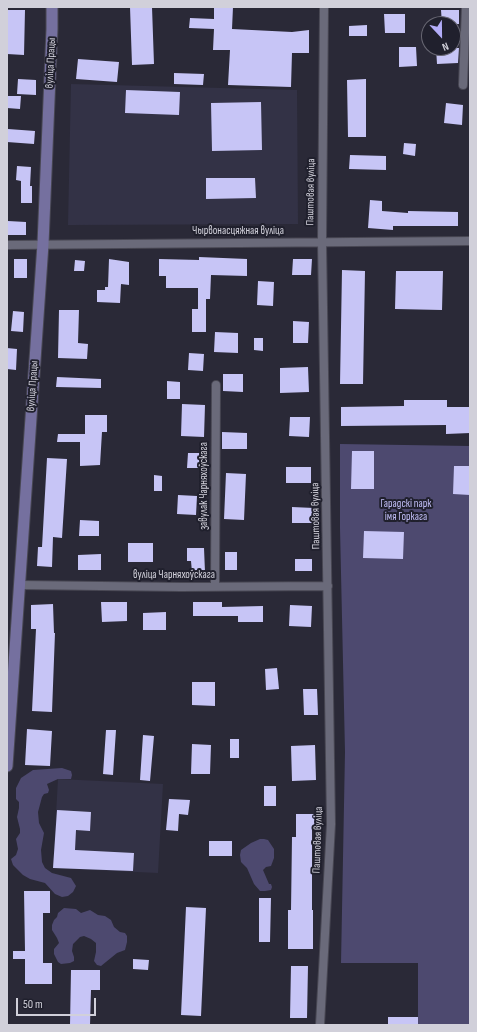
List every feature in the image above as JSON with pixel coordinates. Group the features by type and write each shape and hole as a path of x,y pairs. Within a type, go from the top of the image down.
{"main road":[{"name":"вуліца Працы","path":"7,766 43,244 52,7"}],"street":[{"name":"Паштовая вуліца","path":"320,1025 331,824 322,242 324,7"},
{"path":"463,85 466,7"},
{"name":"Чырвонасцяжная вуліца","path":"7,245 470,241"},
{"name":"завулак Чарняхоўскага","path":"215,586 216,385"},
{"name":"вуліца Чарняхоўскага","path":"20,584 328,586"}],"shaded area":[{"path":"71,84 297,90 298,224 68,225"},
{"path":"58,779 163,784 158,873 53,868"}],"green space":[{"name":"Гарадскі парк імя Горкага","path":"340,444 470,446 470,1025 418,1025 418,963 341,963 345,752 340,528"},
{"path":"62,768 71,771 71,779 58,779 47,784 49,790 48,793 44,794 42,797 38,812 39,823 44,833 41,850 42,862 45,868 52,873 71,878 76,886 73,892 68,896 62,897 55,894 45,883 30,879 23,875 13,865 11,859 16,855 18,849 16,839 20,833 17,817 19,802 16,799 16,788 21,778 33,770"},
{"path":"260,839 268,840 274,849 274,858 271,866 266,867 263,870 269,884 271,884 272,887 271,890 265,891 260,891 254,884 247,868 241,862 240,855 241,850"},
{"path":"64,908 76,909 81,913 90,910 111,920 114,927 120,932 125,933 127,936 125,950 117,953 101,966 97,965 94,961 96,943 84,936 80,937 73,944 72,951 74,961 61,964 58,962 54,954 54,949 59,943 52,930 52,925 58,913"}],"building":[{"path":"130,7 152,7 154,64 132,65"},
{"path":"214,7 233,7 232,29 292,32 309,30 309,53 292,53 291,87 228,85 230,50 213,50 214,29 189,28 190,18 214,19"},
{"path":"7,10 25,10 24,55 7,54"},
{"path":"441,10 459,10 459,16 441,16"},
{"path":"384,14 405,14 405,33 385,33"},
{"path":"367,25 367,36 349,36 349,26"},
{"path":"399,47 416,47 417,66 399,67"},
{"path":"436,56 458,56 458,63 437,64"},
{"path":"78,59 119,62 117,82 76,79"},
{"path":"174,73 204,74 203,85 174,84"},
{"path":"18,79 36,80 36,95 17,94"},
{"path":"366,79 366,137 348,137 347,80"},
{"path":"126,90 180,92 179,115 125,113"},
{"path":"7,96 21,96 20,109 7,108"},
{"path":"261,102 262,150 212,151 211,103"},
{"path":"446,103 463,105 462,125 444,123"},
{"path":"8,129 35,131 34,144 7,142"},
{"path":"404,143 416,144 415,156 403,154"},
{"path":"350,155 386,156 386,170 349,169"},
{"path":"17,166 31,167 30,186 32,186 32,203 21,203 21,181 16,180"},
{"path":"206,178 255,178 256,198 206,199"},
{"path":"370,200 382,201 382,211 408,213 408,211 458,212 458,226 393,226 393,230 368,228"},
{"path":"8,221 26,222 26,235 7,235"},
{"path":"199,257 247,259 247,276 211,275 210,299 206,299 206,332 192,332 192,309 198,309 198,288 166,288 166,276 159,276 159,259 199,260"},
{"path":"14,259 27,259 27,278 14,278"},
{"path":"109,259 129,262 129,285 121,284 120,303 97,302 97,290 105,290 105,287 108,287"},
{"path":"293,259 312,259 311,275 292,275"},
{"path":"75,260 85,261 84,271 74,271"},
{"path":"342,270 365,271 363,384 340,384"},
{"path":"396,271 443,271 442,310 395,309"},
{"path":"258,281 274,282 273,306 257,305"},
{"path":"59,310 79,310 78,343 88,344 87,359 58,358"},
{"path":"13,311 24,312 23,332 11,331"},
{"path":"293,321 309,322 308,343 293,343"},
{"path":"215,332 238,333 238,353 214,352"},
{"path":"254,338 263,338 263,351 254,350"},
{"path":"7,348 17,349 16,370 7,369"},
{"path":"189,353 204,354 203,371 188,370"},
{"path":"308,367 309,392 280,393 280,368"},
{"path":"223,374 243,374 243,392 223,391"},
{"path":"57,377 101,379 101,388 56,387"},
{"path":"167,381 180,382 180,399 167,399"},
{"path":"404,400 447,400 447,407 470,407 470,433 446,434 446,425 341,426 341,407 404,406"},
{"path":"182,404 205,405 204,437 181,436"},
{"path":"85,415 107,415 107,432 102,432 100,465 80,466 80,442 57,442 58,434 85,434"},
{"path":"290,417 310,417 309,437 289,436"},
{"path":"222,432 247,433 247,449 222,449"},
{"path":"352,451 374,451 374,489 351,489"},
{"path":"188,453 203,453 203,468 187,468"},
{"path":"47,458 67,459 62,538 53,537 52,567 37,566 38,547 42,547"},
{"path":"454,466 470,466 470,495 453,494"},
{"path":"286,467 311,467 311,483 286,483"},
{"path":"226,473 246,474 244,520 224,519"},
{"path":"154,475 162,476 162,491 154,491"},
{"path":"178,495 197,496 196,515 177,514"},
{"path":"292,507 314,508 314,523 292,523"},
{"path":"80,520 99,521 99,536 79,536"},
{"path":"364,531 404,532 403,559 363,558"},
{"path":"128,543 153,543 153,562 128,562"},
{"path":"187,548 204,548 205,572 192,572 191,561 187,561"},
{"path":"225,552 237,552 237,570 225,570"},
{"path":"101,554 101,570 78,570 78,555"},
{"path":"295,559 312,559 312,571 295,571"},
{"path":"101,602 127,602 127,621 102,622"},
{"path":"193,602 222,602 222,607 263,606 263,622 238,622 238,616 193,616"},
{"path":"53,604 55,633 52,712 32,711 36,629 31,629 31,605"},
{"path":"290,605 312,606 311,627 289,626"},
{"path":"166,612 166,630 143,630 143,613"},
{"path":"277,668 279,689 266,690 265,669"},
{"path":"192,682 215,682 215,706 192,705"},
{"path":"303,689 317,689 318,715 304,715"},
{"path":"27,729 52,731 50,766 25,765"},
{"path":"106,730 116,730 113,775 103,774"},
{"path":"143,735 154,736 150,781 140,780"},
{"path":"230,739 239,739 239,758 230,758"},
{"path":"192,744 211,745 210,774 191,774"},
{"path":"315,745 316,780 292,781 291,746"},
{"path":"264,786 276,786 276,806 264,806"},
{"path":"169,799 190,800 188,815 179,814 178,831 166,830"},
{"path":"57,810 91,812 90,831 76,830 75,850 134,853 133,871 53,868"},
{"path":"296,814 321,814 322,829 312,829 313,949 288,949 288,910 291,910 292,837 296,837"},
{"path":"209,841 232,841 232,856 209,856"},
{"path":"24,891 50,891 50,913 43,913 43,963 52,963 52,984 25,984 25,959 13,959 13,951 25,951"},
{"path":"259,898 271,898 270,942 259,942"},
{"path":"186,907 206,908 201,1016 181,1015"},
{"path":"133,959 149,960 148,970 133,969"},
{"path":"291,966 308,966 307,1018 290,1018"},
{"path":"71,970 100,970 100,990 91,990 90,1025 70,1025"},
{"path":"388,1017 418,1017 418,1025 388,1025"}]}
